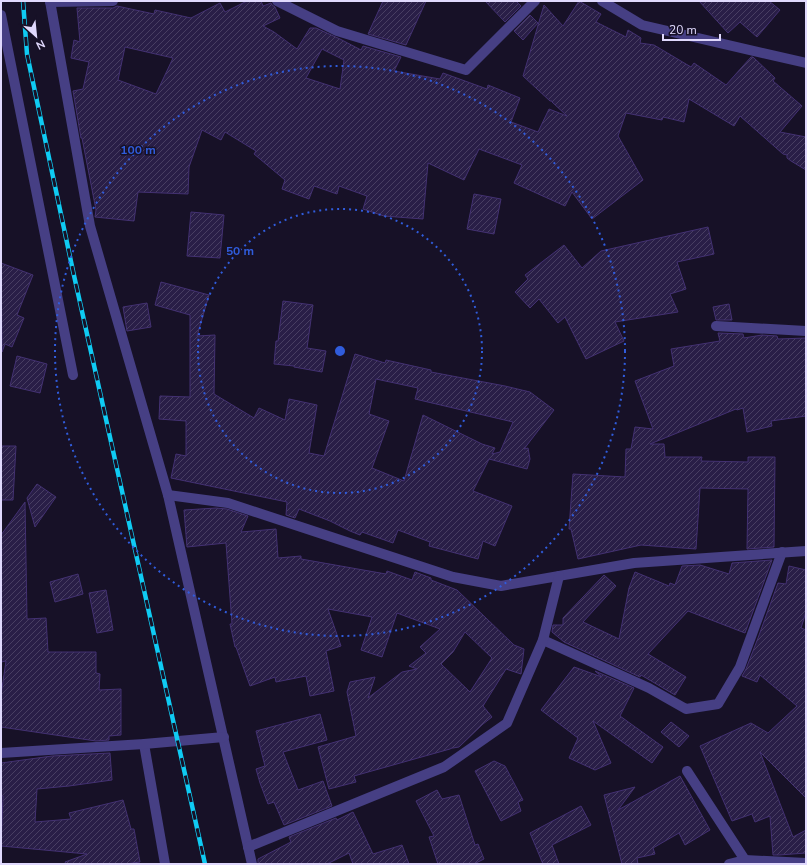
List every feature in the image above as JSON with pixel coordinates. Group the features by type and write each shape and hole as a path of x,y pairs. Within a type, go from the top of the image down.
{"street":[{"path":"113,1 50,1 90,226 168,495 252,864"},
{"path":"277,1 337,31 466,70 535,1"},
{"path":"602,1 642,25 806,62"},
{"path":"1,15 73,375"},
{"path":"716,326 806,331"},
{"path":"168,495 228,502 453,577 501,586 634,563 806,551"},
{"path":"543,640 649,688 686,709 718,704 740,667 782,552"},
{"path":"248,847 444,767 507,723 543,640 560,576"},
{"path":"1,753 144,744 224,737"},
{"path":"144,744 166,864"},
{"path":"687,771 745,860"},
{"path":"729,864 745,860 806,863"}],"building":[{"path":"247,1 261,1 263,6 271,3 275,7 280,18 263,26 297,49 310,28 316,28 361,50 363,46 401,57 394,71 440,79 443,73 487,89 488,85 520,98 511,122 538,132 549,109 567,116 523,76 544,5 563,26 579,1 601,14 596,22 626,37 628,30 641,38 640,43 654,45 691,67 694,63 726,85 751,57 753,57 775,78 773,81 802,106 780,132 806,137 806,170 787,158 787,155 783,154 740,116 734,126 689,99 684,122 663,117 662,120 626,113 618,136 643,180 592,219 572,192 565,206 514,183 522,165 479,149 464,180 428,163 423,219 384,216 363,209 367,196 339,186 337,194 314,186 309,199 282,189 285,180 254,154 256,151 225,132 221,140 202,130 189,167 188,194 138,192 134,221 95,217 96,210 73,91 83,89 89,62 71,58 74,40 80,42 77,8 113,8 117,6 154,14 155,10 191,18 220,3 225,12","holes":["125,47 173,58 156,94 118,80","322,49 344,60 340,89 306,78"]},
{"path":"383,1 426,1 406,45 368,34"},
{"path":"485,1 516,1 521,6 505,22"},
{"path":"699,1 769,1 780,10 757,37 740,22 728,33"},
{"path":"530,15 538,23 523,40 514,31"},
{"path":"474,194 501,199 494,234 467,229"},
{"path":"191,212 224,215 220,258 187,256"},
{"path":"708,227 714,254 677,262 686,289 670,294 678,312 615,322 624,341 586,359 565,317 558,323 539,299 530,308 515,292 528,279 525,275 564,245 582,268 601,251"},
{"path":"1,263 33,275 17,315 24,318 12,347 5,344 2,352"},
{"path":"161,282 209,295 197,336 215,335 214,394 254,418 259,408 285,420 289,399 317,405 309,453 324,456 355,354 385,363 386,360 431,370 431,372 530,392 554,410 524,449 528,448 530,459 527,469 489,459 473,491 512,506 495,546 483,541 478,559 429,546 430,542 398,530 393,543 362,532 360,535 299,509 295,518 286,515 287,502 171,478 176,454 186,456 186,421 159,419 160,396 190,397 190,315 155,305","holes":["376,379 418,388 415,399 513,422 500,452 492,454 495,448 482,444 423,415 404,481 372,468 389,421 369,414"]},
{"path":"283,301 313,305 307,348 326,351 322,372 294,366 274,364 276,341 278,341"},
{"path":"147,303 151,327 127,331 123,307"},
{"path":"729,304 732,320 716,320 713,307"},
{"path":"718,333 743,334 744,338 762,335 777,336 778,339 806,338 806,416 771,421 772,426 747,432 743,408 736,409 650,444 664,444 665,457 702,457 701,461 748,462 748,457 775,457 774,547 747,549 748,489 700,488 696,549 641,545 578,559 571,529 569,529 573,474 625,477 626,449 631,449 635,427 653,429 635,381 674,366 671,349 720,341"},
{"path":"17,356 47,364 40,393 10,386"},
{"path":"1,446 16,446 13,500 1,500"},
{"path":"37,484 56,497 35,527 27,498"},
{"path":"25,502 27,619 46,618 48,652 96,652 96,673 100,674 99,690 121,689 121,735 109,736 109,740 96,741 1,727 1,695 6,661 1,662 1,535"},
{"path":"216,508 227,509 248,516 241,532 276,529 278,558 301,556 301,559 386,574 387,571 412,580 415,572 457,590 514,645 524,649 521,674 506,669 483,706 492,717 459,747 354,776 356,782 329,789 318,747 356,736 347,692 350,682 375,677 368,698 402,672 417,669 409,666 426,653 420,647 440,629 397,613 382,657 361,650 372,617 328,609 341,646 326,651 334,691 310,696 306,676 276,682 275,677 250,686 235,647 230,624 232,624 226,543 187,547 184,510","holes":["465,632 492,658 470,692 441,664 453,652"]},
{"path":"772,560 745,633 688,611 648,654 686,677 675,695 641,675 640,677 564,642 552,632 553,625 563,625 563,618 604,575 616,586 583,622 619,639 629,588 635,572 669,586 670,583 675,585 682,566 700,565 729,574 732,563"},
{"path":"789,566 806,570 806,612 801,628 806,630 806,798 760,752 793,837 806,830 806,853 773,855 770,816 755,822 752,814 732,821 700,746 751,723 768,733 797,706 760,675 757,682 742,676 758,638 778,583 786,584"},
{"path":"78,574 83,594 55,602 50,582"},
{"path":"106,590 113,630 97,633 89,593"},
{"path":"574,667 602,677 595,671 634,688 620,716 663,747 652,763 593,721 611,763 595,770 569,758 578,738 541,710"},
{"path":"320,714 327,740 283,752 298,790 323,781 332,806 284,825 274,802 268,804 260,783 256,769 265,766 256,731"},
{"path":"671,722 689,736 679,747 661,732"},
{"path":"110,753 112,780 37,789 35,822 71,819 69,813 123,800 131,829 134,829 140,862 126,864 66,864 65,862 87,854 1,846 3,796 1,796 1,763 52,756"},
{"path":"494,761 505,766 523,800 518,802 521,811 501,821 475,771"},
{"path":"680,776 710,830 685,845 679,833 653,848 655,854 637,858 638,864 622,864 604,795 635,787 618,810"},
{"path":"437,790 442,799 459,795 475,845 478,844 484,859 474,864 438,864 429,837 434,836 416,801"},
{"path":"581,806 591,825 552,845 559,864 543,864 530,833"},
{"path":"353,812 373,854 402,845 409,864 353,864 349,853 327,864 258,864 258,859 291,842 289,837 336,818 337,820"}],"railway":[{"path":"23,1 27,54 73,271 205,864"}]}
